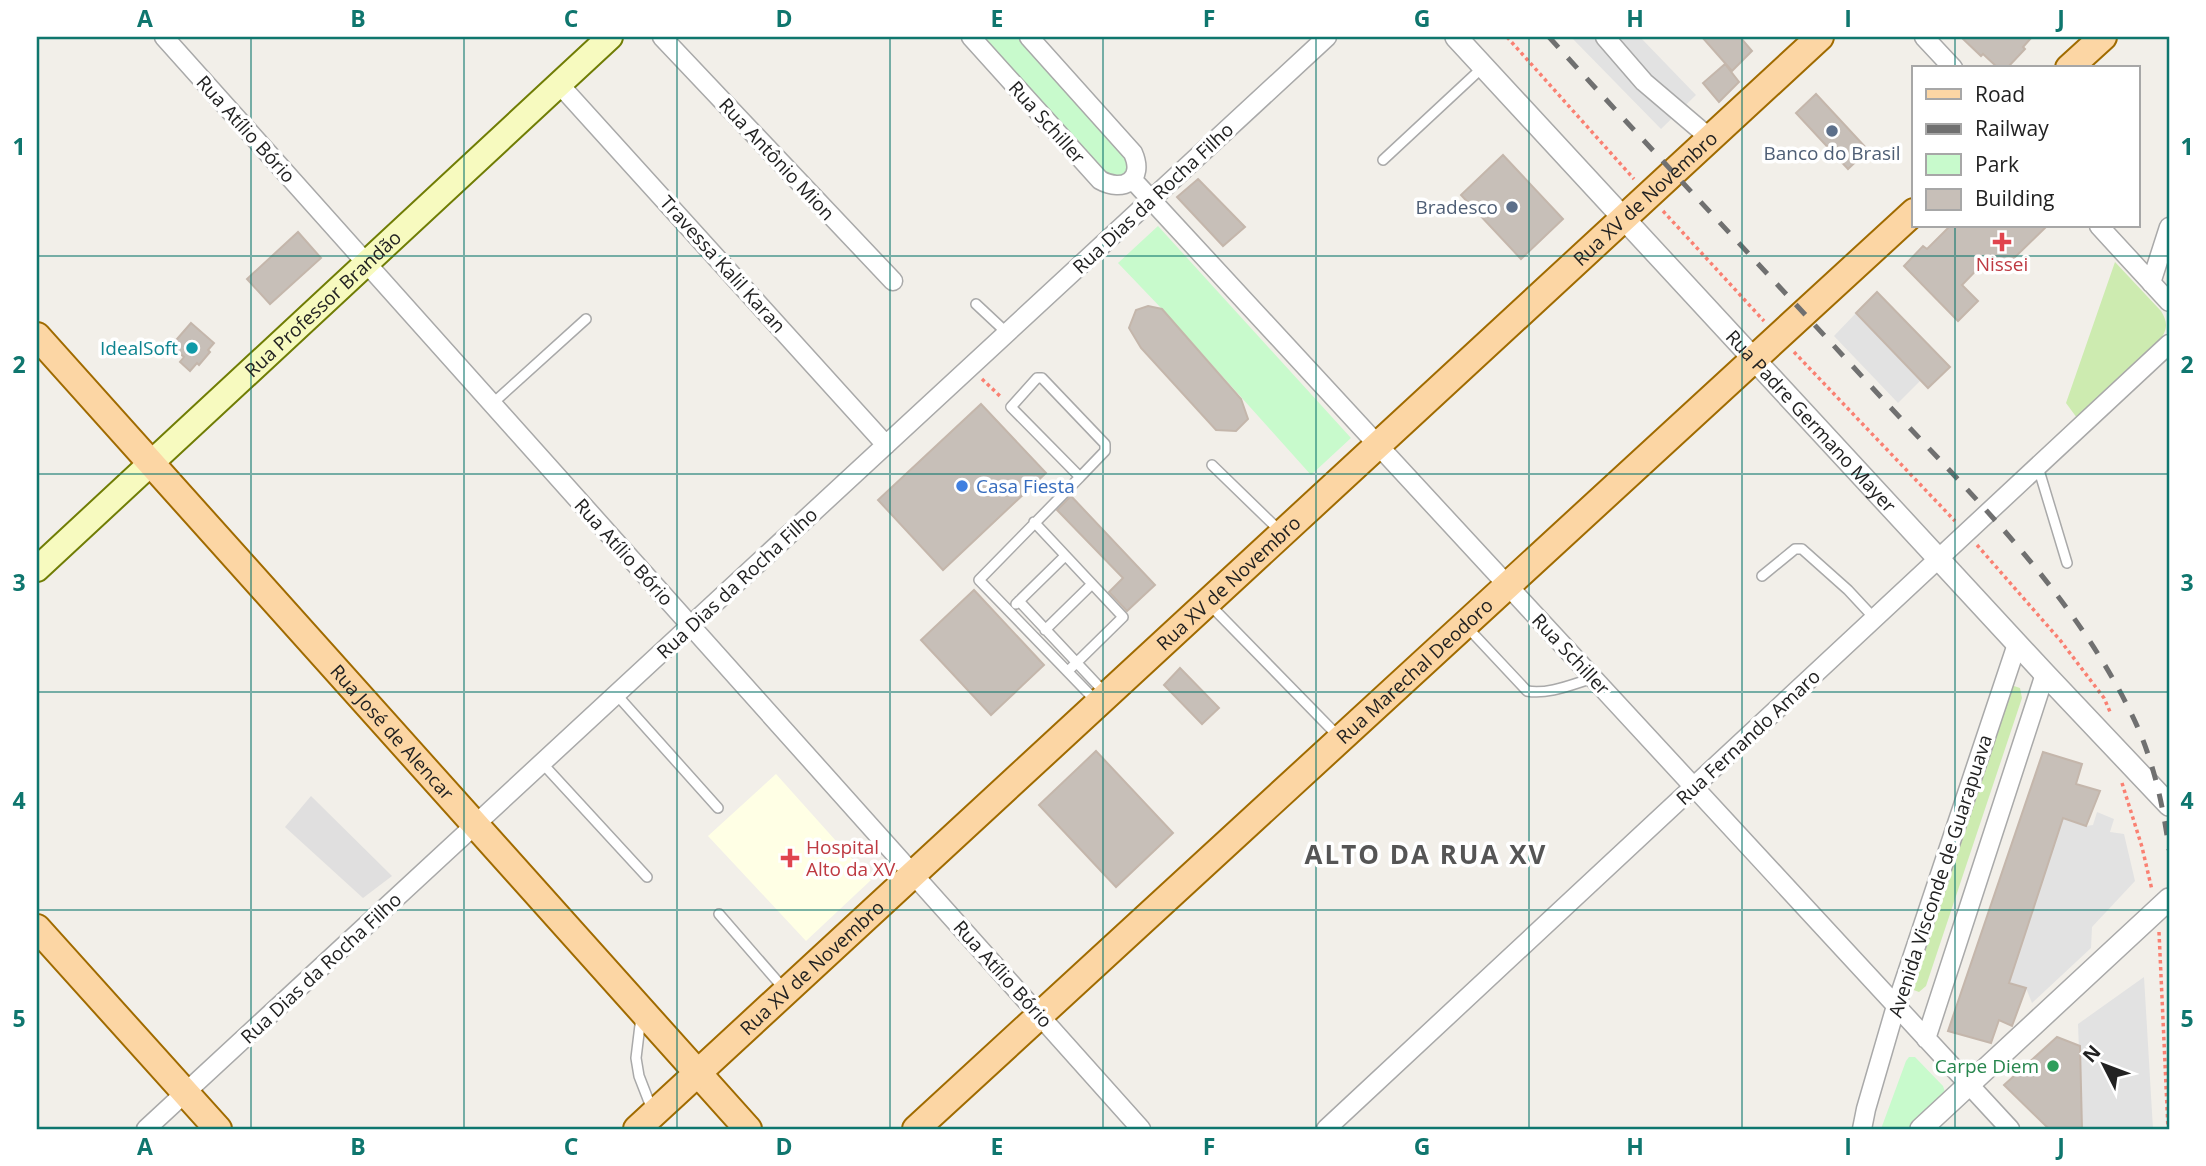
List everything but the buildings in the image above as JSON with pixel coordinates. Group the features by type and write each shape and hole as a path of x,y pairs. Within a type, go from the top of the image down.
{"main road":[{"name":"Rua XV de Novembro","path":"645,1121 1820,37"},
{"path":"2071,66 2103,37"},
{"name":"Rua Professor Brandão","path":"37,569 559,84 600,40"},
{"name":"Rua Marechal Deodoro","path":"916,1129 1912,214"},
{"name":"Rua José de Alencar","path":"37,336 748,1129"},
{"path":"37,928 218,1129"}],"street":[{"name":"Rua Atílio Bório","path":"164,37 1141,1129"},
{"name":"Rua Antônio Mion","path":"662,37 893,281"},
{"name":"Rua Schiller","path":"971,37 1100,180 1110,186 1124,185 1132,179 2010,1129"},
{"path":"1029,37 1133,153 1137,171 1132,179"},
{"name":"Rua Dias da Rocha Filho","path":"146,1129 1327,37"},
{"name":"Rua Padre Germano Mayer","path":"1455,37 2169,805"},
{"path":"1605,37 1644,82 1712,139"},
{"path":"1924,37 1951,66"},
{"name":"Travessa Kalil Karan","path":"559,84 886,445"},
{"path":"2151,283 2169,227"},
{"path":"2101,228 2169,302"},
{"name":"Rua Fernando Amaro","path":"1326,1129 2169,344"},
{"name":"Avenida Visconde de Guarapuava","path":"1862,1129 1896,1006 2017,644"},
{"name":"Avenida Visconde de Guarapuava","path":"1926,1039 2045,674"},
{"path":"1921,1129 1969,1085 2161,894"},
{"name":"Avenida Visconde de Guarapuava","path":"1853,1129 1866,1109"}],"lane":[{"path":"1383,160 1483,67"},
{"path":"976,304 1007,333"},
{"path":"492,404 586,319"},
{"path":"1080,477 1011,407 1037,378 1042,379 1105,444 1105,451 1080,477 1034,522 979,580 1068,671 1102,699"},
{"path":"1212,465 1282,533"},
{"path":"2038,467 2067,563"},
{"path":"1034,522 1123,617 1068,671"},
{"path":"1762,576 1795,550 1802,549 1875,618"},
{"path":"1009,610 1065,556"},
{"path":"1045,630 1091,584"},
{"path":"1019,601 1077,663 1102,699"},
{"path":"1207,602 1341,740"},
{"path":"1466,625 1527,691 1557,689 1593,678"},
{"path":"616,694 718,808"},
{"path":"542,763 647,877"},
{"path":"719,914 786,991"},
{"path":"642,1010 636,1058 645,1121"}],"path":[{"path":"1507,37 1632,177"},
{"path":"1660,208 1762,318"},
{"path":"1791,348 1955,521"},
{"path":"971,366 1011,407"},
{"path":"1977,545 2060,640 2104,698 2114,722"},
{"path":"2121,779 2142,847 2161,894"},
{"path":"2158,927 2168,1129"}],"shaded area":[{"path":"1571,37 1640,37 1696,95 1661,129"},
{"path":"1856,313 1920,381 1898,403 1834,336"},
{"name":"Hospital Alto da XV","path":"776,774 871,880 806,941 708,836"},
{"path":"311,796 392,876 363,898 285,827"},
{"path":"2097,812 2114,819 2110,832 2124,834 2135,881 2092,927 2091,948 2032,1003 2026,988 2009,983 2063,818 2086,826 2093,825"},
{"path":"2144,977 2153,1129 2082,1129 2078,1024"}],"green space":[{"path":"980,37 1018,37 1126,157 1128,168 1125,175 1105,177"},
{"path":"1158,226 1351,438 1311,475 1118,263"},
{"path":"2115,262 2161,311 2166,327 2162,337 2077,418 2066,403"},
{"path":"2011,685 2020,688 2022,698 1926,986 1919,992 1911,989"},
{"path":"1909,1057 1915,1057 1943,1086 1945,1092 1914,1129 1881,1129 1906,1061"}],"railway":[{"path":"1549,37 1976,499 2045,580 2077,622 2131,713 2156,780 2169,850"}],"place":[{"name":"Banco do Brasil","path":"1832,131"},
{"name":"Bradesco","path":"1512,207"},
{"name":"Nissei","path":"2002,242"},
{"name":"IdealSoft","path":"192,348"},
{"name":"Casa Fiesta","path":"962,486"},
{"name":"Hospital Alto da XV","path":"790,858"},
{"name":"Carpe Diem","path":"2053,1066"}],"district":[{"name":"ALTO DA RUA XV","path":"1426,854"}]}
